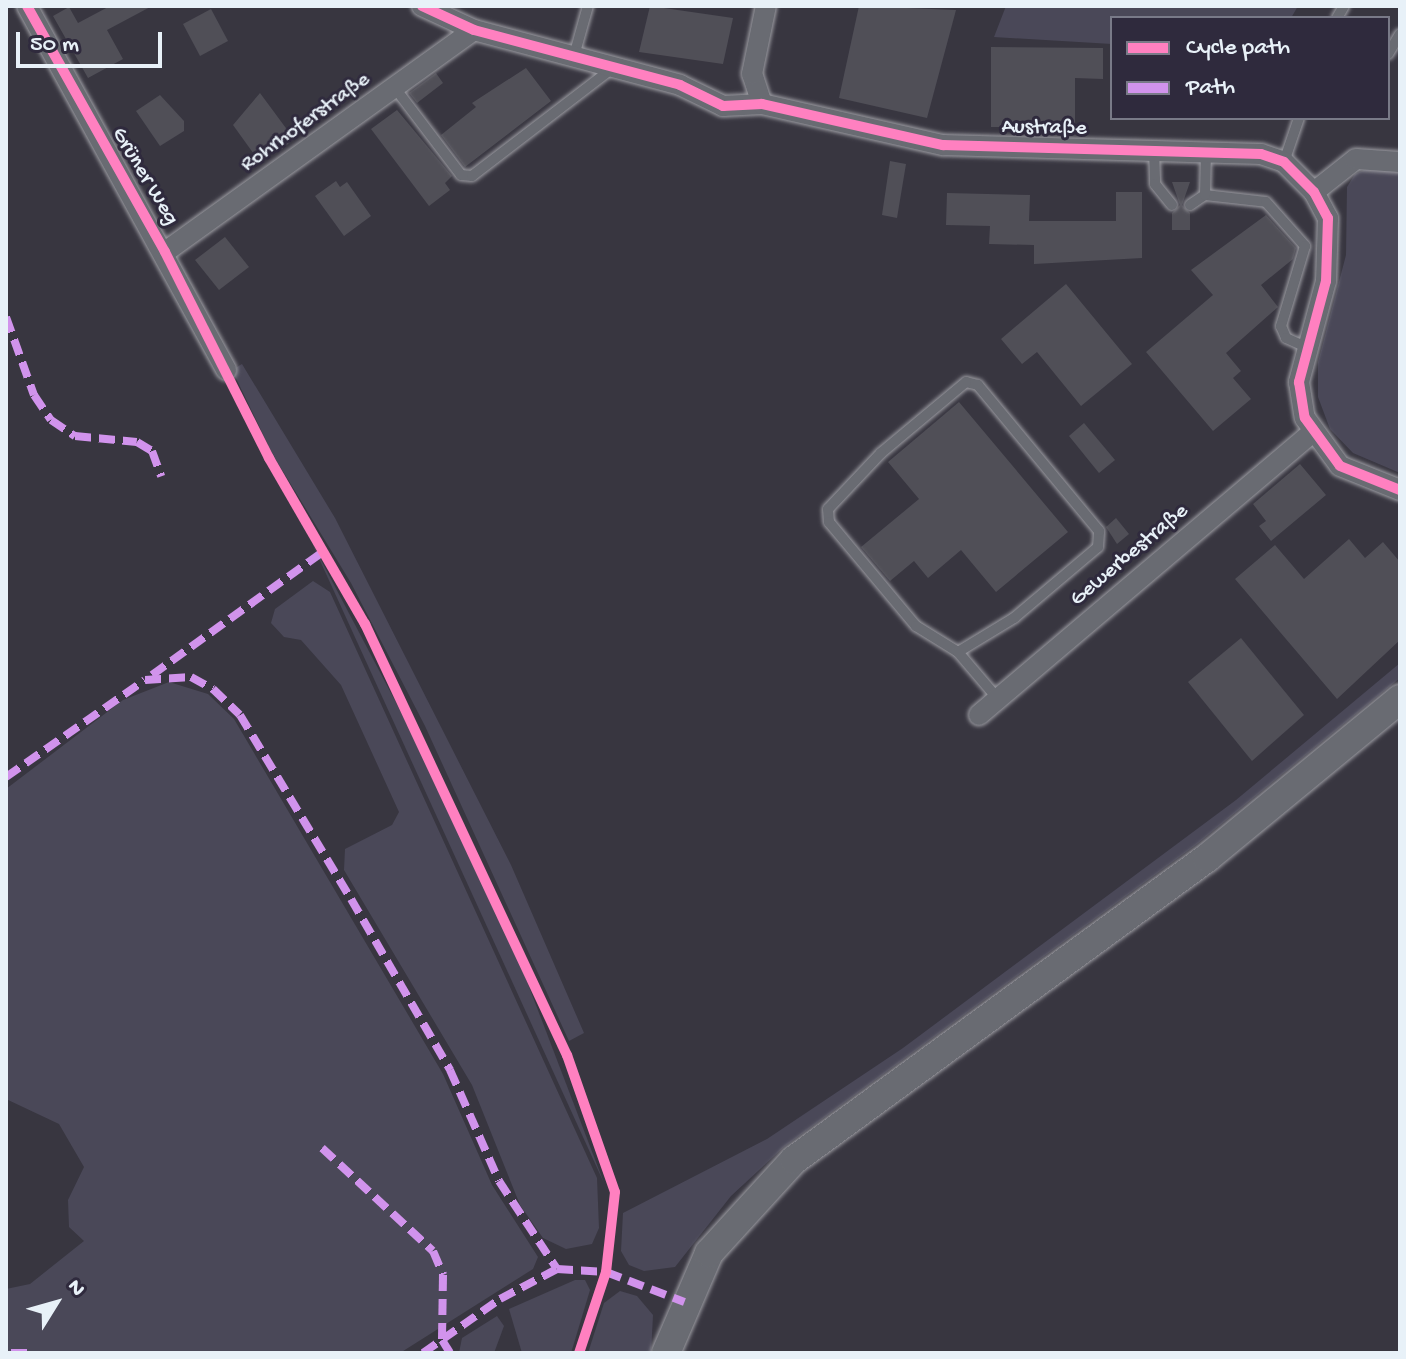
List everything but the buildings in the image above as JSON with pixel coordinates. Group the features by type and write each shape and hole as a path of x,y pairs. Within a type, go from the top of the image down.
{"main road":[{"path":"666,1353 709,1253 794,1160 1195,868 1400,699"}],"street":[{"name":"Grüner Weg","path":"27,6 165,252 226,370"},
{"name":"Austraße","path":"422,6 474,30 615,67 723,106 762,104 943,145 1261,154 1284,162"},
{"path":"762,104 752,74 766,6"},
{"name":"Rohrhoferstraße","path":"165,252 474,30"},
{"path":"1314,192 1356,159 1400,162"},
{"path":"1284,162 1314,192 1328,218 1330,250 1306,347 1300,400 1311,433 1340,466 1400,490"},
{"name":"Gewerbestraße","path":"979,715 1311,433"}],"lane":[{"path":"574,56 588,6"},
{"path":"395,88 461,175 472,176 615,67"},
{"path":"1284,162 1298,120"},
{"path":"1154,150 1155,184 1172,205"},
{"path":"1205,195 1206,152"},
{"path":"1190,205 1205,195 1266,202 1305,246 1281,326 1294,344 1306,347"},
{"path":"958,652 1014,618 1098,547 1099,531 978,385 966,382 881,453 828,509 829,522 916,626 958,652 998,699"}],"shaded area":[{"path":"1006,6 1298,6 1292,16 1110,16 1110,44 994,37"},
{"path":"1373,166 1400,173 1400,473 1353,453 1330,429 1318,397 1318,362 1346,255 1347,187 1355,174"},
{"path":"242,364 335,518 511,865 584,1033 569,1041 425,726 351,583 273,455 232,370"},
{"path":"312,543 412,733 518,958 604,1183"},
{"path":"313,581 330,592 597,1178 599,1228 592,1244 566,1249 543,1238 520,1205 472,1085 344,870 345,849 392,825 399,812 341,685 301,640 284,637 271,623 275,609"},
{"path":"1400,663 1400,678 1197,844 784,1147 731,1196 675,1267 644,1271 629,1265 621,1251 623,1213 767,1139 903,1048 1236,800"},
{"path":"169,682 208,694 234,719 443,1074 492,1185 538,1257 533,1269 400,1353 6,1353 6,1289 30,1284 84,1241 69,1227 68,1200 84,1167 59,1124 6,1099 6,789 123,700"},
{"path":"575,1280 585,1280 590,1290 571,1353 522,1353 509,1309"},
{"path":"620,1291 637,1296 653,1315 651,1353 588,1353 604,1303"},
{"path":"497,1316 504,1326 494,1353 459,1353 462,1338"}],"marked path":[{"path":"6,317 34,395 51,420 75,436 137,442 152,451 161,476"},
{"path":"152,675 325,550"},
{"path":"6,777 145,680 191,677 213,689 240,715 351,899 450,1070 499,1181 557,1269"},
{"path":"322,1148 433,1251 443,1275 442,1340 450,1353"},
{"path":"423,1353 500,1299 557,1269 606,1272 684,1302"},
{"path":"11,1353 31,1353"}],"cycle path":[{"path":"27,6 165,252 269,458 365,624 567,1055 615,1192 606,1272 579,1353"},
{"path":"422,6 474,30 680,85 723,106 762,104 943,145 1261,154 1284,162 1314,192 1328,218 1326,281 1299,382 1305,418 1340,466 1400,490"}]}
